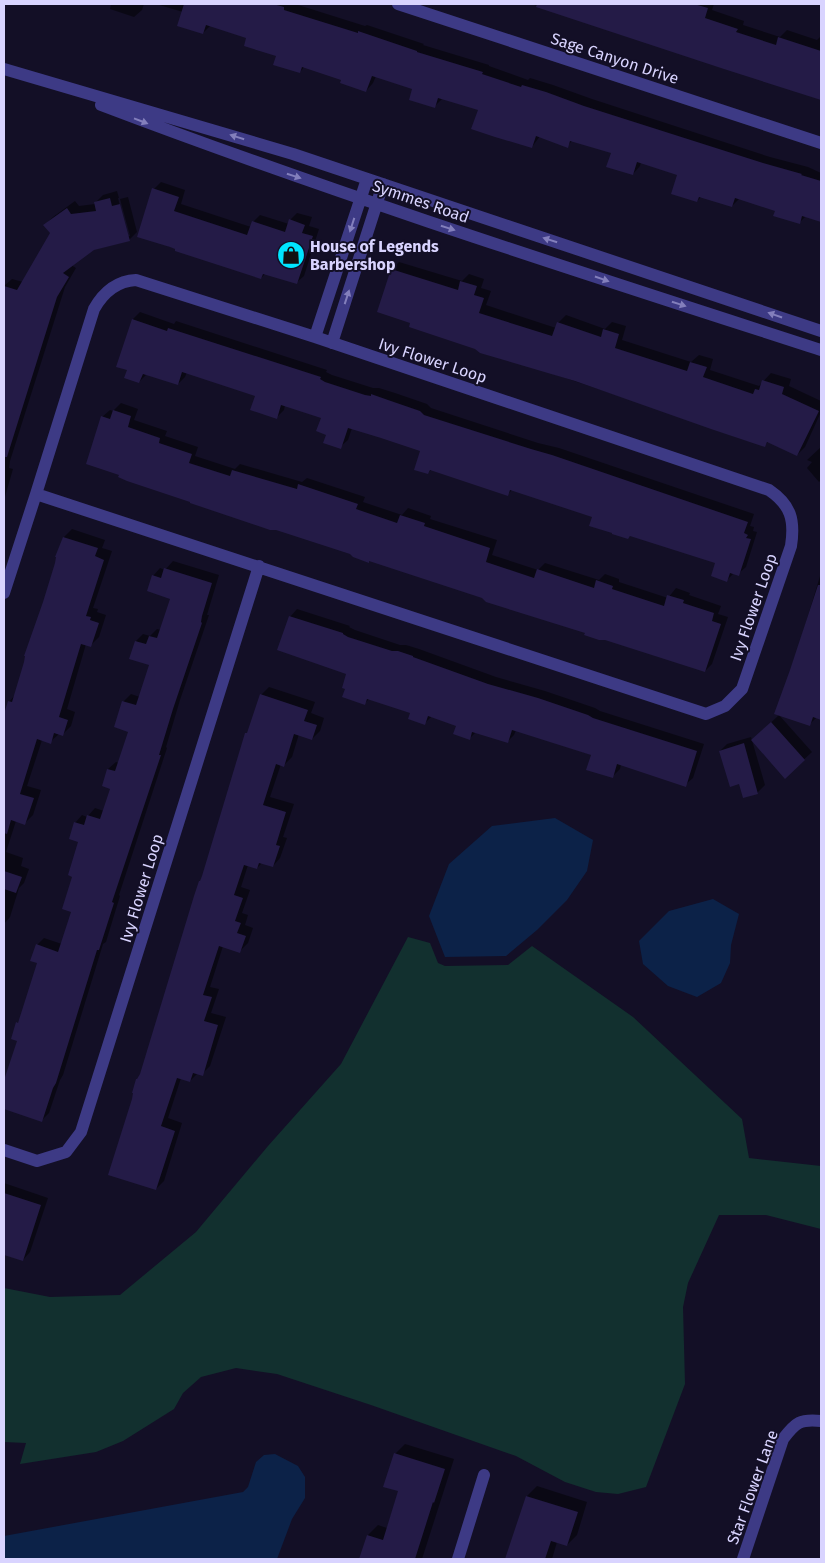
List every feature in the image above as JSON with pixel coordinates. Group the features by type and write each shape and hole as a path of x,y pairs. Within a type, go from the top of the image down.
{"street":[{"name":"Sage Canyon Drive","path":"398,4 821,143"},
{"name":"Symmes Road","path":"9,71 284,151 821,331"},
{"name":"Symmes Road","path":"9,71 287,174 821,350"},
{"path":"315,337 367,179"},
{"path":"332,343 384,184"},
{"name":"Ivy Flower Loop","path":"4,593 94,309 102,297 117,285 128,281 145,282 315,337 769,490 780,497 788,508 792,519 793,532 791,546 742,689 725,706 706,714 36,494"},
{"name":"Ivy Flower Loop","path":"4,1150 37,1161 66,1152 81,1132 259,566"},
{"name":"Star Flower Lane","path":"743,1559 783,1438 794,1425 808,1420 821,1421"},
{"path":"458,1559 484,1475"}],"green space":[{"path":"408,937 430,943 438,963 445,966 508,965 532,946 633,1017 742,1119 749,1158 821,1166 821,1229 766,1215 719,1215 688,1283 683,1307 685,1384 646,1487 618,1494 596,1492 565,1482 516,1456 371,1405 277,1374 236,1368 201,1377 183,1393 174,1409 123,1441 96,1452 20,1464 26,1443 4,1442 4,1288 50,1297 120,1295 196,1232 268,1146 341,1064"}],"water":[{"path":"555,818 593,840 587,871 567,900 537,930 506,956 445,957 429,916 449,864 492,826"},
{"path":"713,899 739,914 731,945 730,963 721,983 697,997 668,986 643,964 639,941 669,911"},
{"path":"275,1454 298,1466 305,1477 305,1498 292,1519 277,1559 4,1559 4,1536 243,1492 248,1487 256,1462 264,1455"}],"building":[{"path":"184,4 273,4 284,7 284,10 358,33 358,31 417,52 483,72 482,74 521,87 522,85 546,92 584,106 802,174 821,181 821,222 802,216 800,224 773,216 775,211 735,198 732,207 699,197 697,202 671,194 677,175 637,162 633,175 606,167 611,153 570,141 568,148 536,136 532,148 495,137 471,129 478,110 438,98 435,108 409,100 412,89 372,76 366,92 340,83 341,80 302,67 300,73 273,65 276,56 244,46 246,38 206,25 203,34 177,26"},
{"path":"537,4 694,4 708,8 705,18 738,29 736,32 776,45 778,37 821,51 821,100 536,7"},
{"path":"152,188 179,197 174,211 247,235 252,221 285,232 289,219 305,225 302,233 313,236 297,284 263,274 261,279 137,237"},
{"path":"110,198 112,206 120,204 130,241 94,250 63,273 69,277 57,297 7,457 4,457 4,286 17,290 50,233 43,225 67,208 71,214 96,211 94,202"},
{"path":"391,269 458,290 460,281 477,286 474,295 484,298 479,313 552,336 557,322 601,337 603,329 619,334 615,348 687,371 690,362 707,367 703,377 753,394 755,389 759,390 762,380 784,387 782,394 819,411 797,456 767,442 765,447 575,381 480,353 475,349 409,327 410,323 377,312"},
{"path":"132,319 167,331 168,328 321,377 320,379 325,382 365,395 371,396 371,394 420,411 424,415 552,455 748,522 744,533 748,535 746,538 751,539 739,576 730,573 727,582 711,576 715,563 630,536 628,539 589,526 592,517 510,490 508,496 430,470 428,474 414,470 420,451 381,438 348,428 341,449 323,443 326,435 316,431 321,418 281,405 277,419 250,410 255,396 182,372 178,385 143,374 139,383 124,378 127,370 116,367"},
{"path":"113,410 131,416 128,427 160,438 159,443 192,454 189,463 230,476 232,470 297,489 298,484 358,504 356,509 397,523 400,515 425,523 424,526 490,548 486,562 534,578 537,569 594,588 596,580 613,586 612,589 664,606 667,595 684,600 683,603 714,613 712,621 721,624 705,672 605,640 599,640 584,635 585,633 486,602 482,598 369,561 369,563 350,554 276,530 270,530 127,481 118,477 119,475 86,464 101,416 110,419"},
{"path":"63,537 98,548 95,556 104,560 86,616 91,617 90,620 99,623 91,647 81,644 59,717 68,720 63,736 54,733 51,744 37,739 20,794 34,798 25,825 11,820 7,834 4,833 4,714 8,701 12,702 24,662 24,656"},
{"path":"164,568 212,583 202,616 202,623 159,755 161,755 42,1122 4,1109 4,1080 17,1041 11,1039 37,963 30,961 36,944 58,952 71,912 62,909 72,877 68,875 78,842 69,839 74,822 84,825 87,815 100,819 110,789 102,786 107,769 115,771 128,732 114,727 122,701 136,705 149,665 129,659 135,641 146,644 149,636 157,638 170,599 147,591 152,575 161,578"},
{"path":"818,585 821,585 821,720 813,717 810,726 774,714"},
{"path":"289,616 343,633 348,637 413,656 488,684 538,698 593,718 697,751 686,787 617,764 613,778 586,770 591,755 512,730 508,743 472,732 470,740 453,734 456,726 428,716 425,725 408,719 410,713 367,699 365,705 342,697 345,689 342,688 346,674 277,650"},
{"path":"260,694 308,710 304,721 317,725 312,740 294,734 284,767 276,764 263,805 286,812 276,845 280,846 273,867 259,863 257,869 244,865 234,895 243,898 235,921 241,923 237,933 246,936 240,953 219,946 203,995 212,997 204,1021 218,1025 203,1076 193,1073 190,1082 177,1078 161,1126 175,1131 156,1190 108,1175 132,1099 136,1079 140,1074 245,733 247,733"},
{"path":"771,722 805,760 785,779 751,740"},
{"path":"744,743 758,794 743,798 739,784 730,787 719,751"},
{"path":"4,871 22,877 16,893 4,889"},
{"path":"4,1193 41,1205 23,1261 4,1255"},
{"path":"394,1453 445,1469 434,1503 415,1559 359,1559 367,1535 383,1540 398,1491 383,1487"},
{"path":"526,1496 578,1512 567,1546 551,1541 545,1559 505,1559"}],"place":[{"name":"House of Legends Barbershop","path":"291,255"}]}
